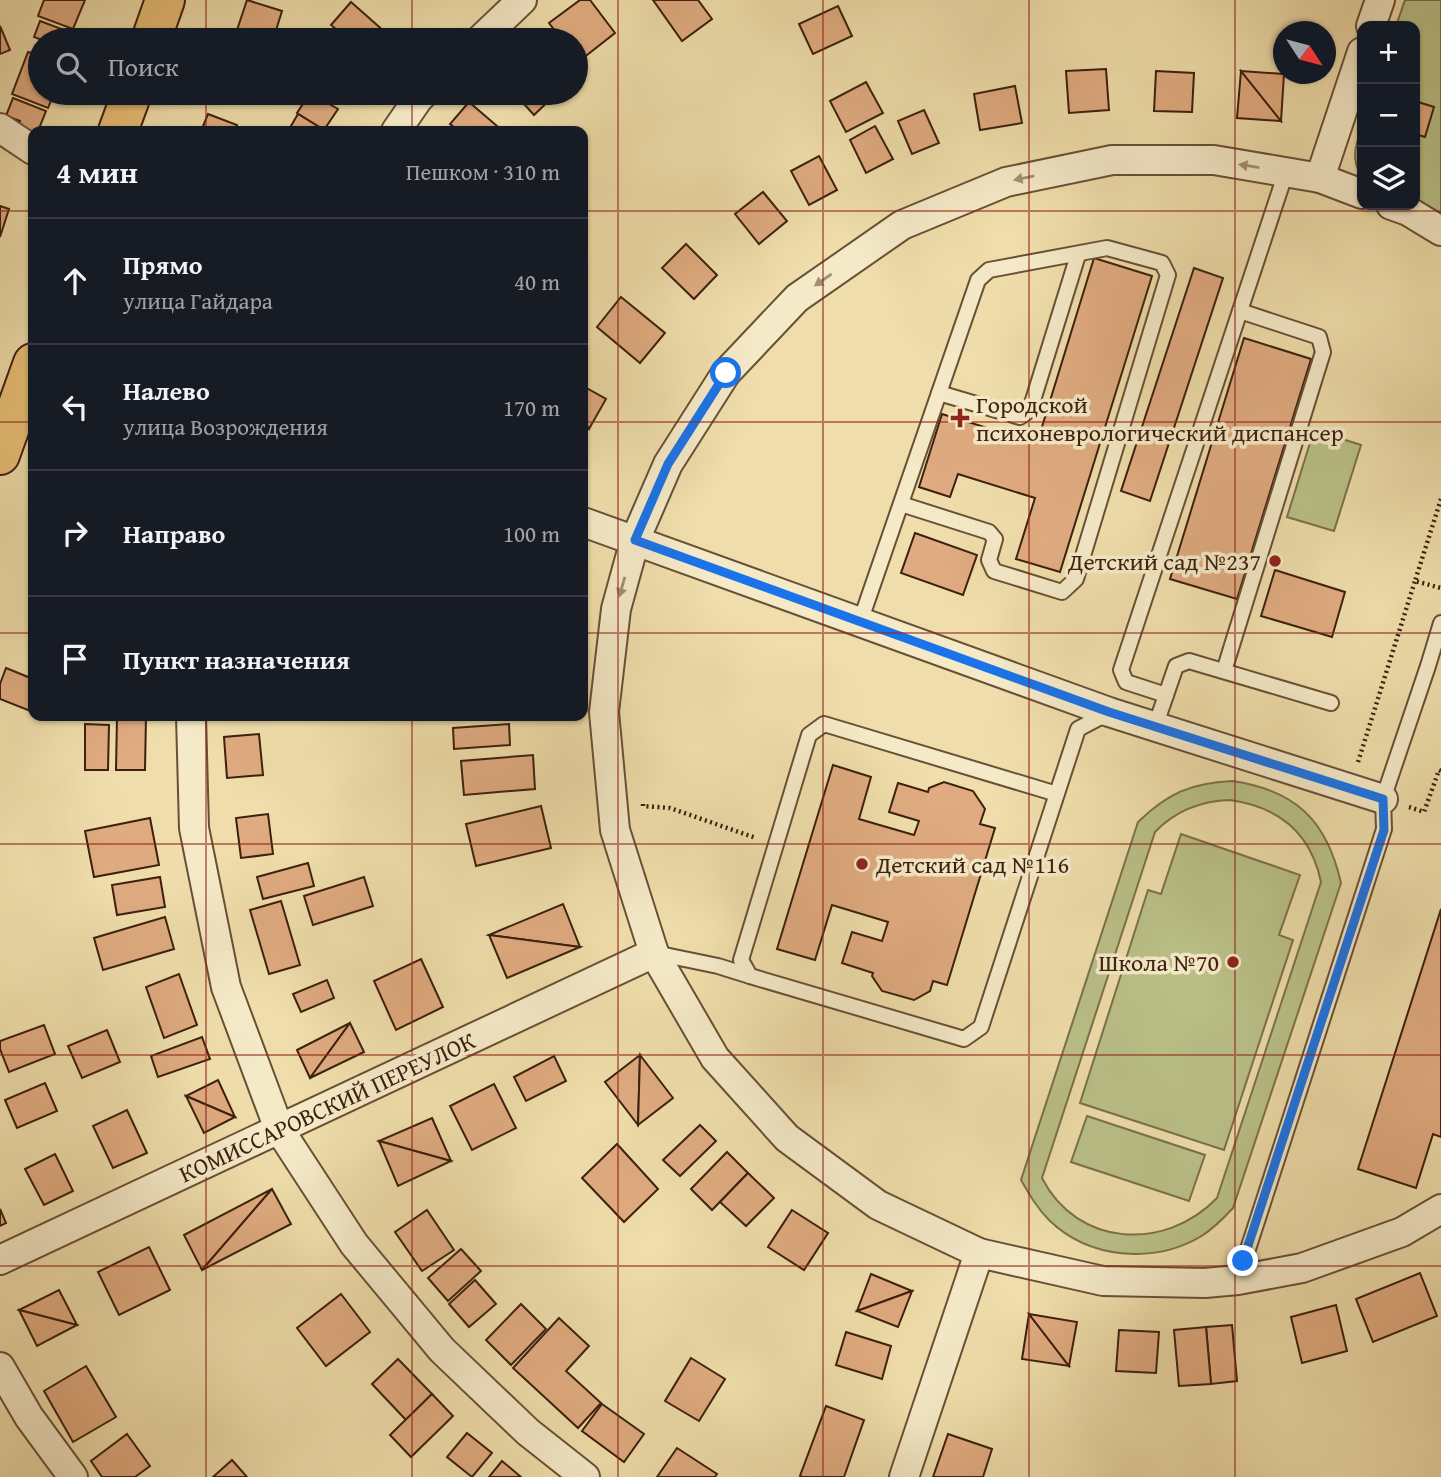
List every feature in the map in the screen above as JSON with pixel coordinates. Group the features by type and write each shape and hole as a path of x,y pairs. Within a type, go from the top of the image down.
{"main road":[{"path":"155,28 165,0"},
{"path":"120,126 128,105"},
{"path":"0,455 28,377"}],"street":[{"path":"493,28 522,0"},
{"path":"1373,21 1380,0"},
{"path":"1320,178 1357,67"},
{"path":"399,126 414,105"},
{"path":"0,128 28,147"},
{"path":"1357,192 1320,178 1214,160 1112,160 1006,182 902,225 797,298 726,373 668,464 635,540 616,609 604,712 615,830 654,953 715,1058 787,1138 878,1205 979,1253 1103,1281 1205,1283 1302,1268 1402,1232 1441,1209"},
{"path":"1405,210 1441,230"},
{"path":"588,524 1109,712 1383,799"},
{"path":"191,721 194,828 226,988 279,1129 354,1244 442,1350 527,1432 585,1477"},
{"name":"КОМИССАРОВСКИЙ ПЕРЕУЛОК","path":"0,1260 654,953"},
{"path":"904,1477 979,1253"},
{"path":"0,1367 29,1417 73,1477"}],"lane":[{"path":"1166,695 1126,682 1121,670 1286,172"},
{"path":"860,622 978,280 989,270 1107,248 1162,263 1168,275 1076,579 1062,592 994,570 989,560 995,539 989,532 901,504"},
{"path":"939,393 1020,417 1030,410 1079,255"},
{"path":"1224,671 1323,352 1319,337 1240,311"},
{"path":"1238,1280 1384,830 1383,799 1441,623"},
{"path":"1156,727 1176,666 1189,661 1331,703"},
{"path":"654,953 719,966 964,1039 981,1027 1078,729 1109,712"},
{"path":"750,976 741,960 809,735 824,724 1057,794"}],"path":[{"path":"1350,789 1441,499"},
{"path":"1415,581 1441,588"},
{"path":"1383,799 1424,812 1438,770 1441,771"},
{"path":"642,793 643,806 670,808 775,845"}],"green space":[{"path":"1405,0 1441,0 1441,222 1420,208 1420,21 1398,21"},
{"path":"1314,430 1361,445 1334,531 1287,517"},
{"path":"1232,781 1274,792 1305,812 1327,842 1341,883 1233,1208 1209,1231 1182,1246 1142,1254 1102,1250 1065,1233 1049,1220 1021,1180 1138,822 1181,791 1204,784","holes":["1230,800 1278,816 1301,836 1316,865 1321,882 1217,1198 1196,1215 1173,1227 1148,1234 1123,1234 1099,1229 1077,1218 1057,1201 1042,1178 1155,832 1180,812 1199,805"]},
{"path":"1181,834 1300,875 1279,935 1293,940 1224,1150 1080,1103 1148,890 1161,894"},
{"path":"1087,1116 1205,1155 1189,1201 1071,1162"}],"building":[{"path":"44,0 85,0 73,28 38,16"},
{"path":"247,0 282,11 277,28 238,28"},
{"path":"580,0 590,0 615,33 588,54 588,28 553,28 549,23"},
{"path":"653,0 698,0 712,19 682,41"},
{"path":"351,2 380,28 335,28 331,25"},
{"path":"838,6 852,36 813,54 799,24"},
{"path":"40,21 59,28 37,28"},
{"path":"0,26 10,50 0,54"},
{"path":"28,52 28,100 12,94"},
{"path":"1106,69 1109,110 1069,113 1066,71"},
{"path":"1156,71 1194,73 1192,112 1154,111"},
{"path":"1241,71 1281,121 1237,118"},
{"path":"1241,71 1273,73 1273,84 1283,84 1281,121"},
{"path":"866,82 883,113 846,132 830,101"},
{"path":"1015,86 1022,123 980,130 974,94"},
{"path":"13,98 46,111 40,126 28,126 28,132 18,128 20,121 6,116"},
{"path":"1420,103 1434,107 1425,137 1420,136"},
{"path":"302,105 331,105 338,109 327,126 318,126 297,113"},
{"path":"466,105 472,105 497,126 453,126 450,124"},
{"path":"525,105 544,105 534,115"},
{"path":"924,110 939,143 912,154 898,121"},
{"path":"208,114 237,125 236,126 203,126"},
{"path":"298,114 318,126 291,126"},
{"path":"875,126 893,159 866,173 850,140"},
{"path":"819,156 837,190 809,205 791,171"},
{"path":"763,192 787,221 759,244 735,214"},
{"path":"0,206 9,209 0,237"},
{"path":"686,244 717,275 694,299 662,268"},
{"path":"1094,258 1152,276 1060,572 1016,559 1035,498 958,474 950,497 919,487 942,414 1037,443"},
{"path":"1194,268 1223,278 1150,501 1121,491"},
{"path":"621,297 665,333 640,363 597,327"},
{"path":"1244,338 1311,359 1237,599 1170,579"},
{"path":"588,389 606,399 588,427"},
{"path":"915,533 977,555 963,595 901,573"},
{"path":"1275,570 1345,592 1332,637 1261,616"},
{"path":"6,668 28,677 28,710 0,699 0,684"},
{"path":"117,721 146,721 145,770 116,770"},
{"path":"85,724 109,725 108,770 85,770"},
{"path":"509,724 510,745 454,749 453,728"},
{"path":"259,734 263,775 227,778 224,737"},
{"path":"533,755 535,789 464,795 461,761"},
{"path":"833,765 871,777 859,819 914,835 919,821 889,812 898,783 928,792 929,788 944,782 973,791 985,809 980,824 995,828 947,985 933,981 930,991 914,1000 882,991 872,976 873,973 842,963 852,932 882,941 888,922 832,905 815,960 777,949"},
{"path":"541,806 551,848 476,866 466,824"},
{"path":"268,814 273,854 241,858 236,818"},
{"path":"150,818 159,865 94,877 85,831"},
{"path":"308,863 314,886 263,899 257,877"},
{"path":"160,877 165,907 117,915 112,885"},
{"path":"364,877 373,906 313,925 304,896"},
{"path":"281,901 300,965 269,974 250,910"},
{"path":"563,904 580,947 489,935"},
{"path":"1441,909 1441,1137 1433,1134 1416,1188 1358,1169"},
{"path":"165,917 174,949 103,970 94,938"},
{"path":"489,935 580,947 507,978"},
{"path":"421,959 443,1007 396,1030 374,981"},
{"path":"179,974 197,1025 164,1038 146,987"},
{"path":"327,980 334,998 301,1012 293,994"},
{"path":"350,1023 310,1078 297,1050"},
{"path":"350,1023 364,1052 310,1078"},
{"path":"44,1025 55,1054 9,1072 0,1049 0,1041"},
{"path":"107,1030 120,1062 82,1078 68,1046"},
{"path":"202,1037 210,1059 158,1077 151,1056"},
{"path":"640,1055 638,1125 605,1082"},
{"path":"640,1055 673,1098 638,1125"},
{"path":"554,1056 566,1081 526,1101 514,1077"},
{"path":"218,1080 235,1117 186,1096"},
{"path":"45,1083 57,1111 17,1128 5,1100"},
{"path":"494,1084 516,1128 472,1150 450,1106"},
{"path":"186,1096 235,1117 204,1133"},
{"path":"127,1110 147,1153 113,1168 93,1126"},
{"path":"432,1118 451,1161 379,1141"},
{"path":"700,1125 716,1141 680,1176 663,1160"},
{"path":"379,1141 451,1161 398,1186"},
{"path":"617,1144 658,1189 624,1222 582,1178"},
{"path":"727,1152 748,1173 712,1210 691,1189"},
{"path":"55,1154 73,1191 44,1205 25,1169"},
{"path":"748,1173 774,1198 746,1226 720,1202"},
{"path":"272,1189 202,1270 184,1235"},
{"path":"272,1189 291,1224 202,1270"},
{"path":"0,1209 6,1223 0,1226"},
{"path":"427,1210 454,1250 422,1271 395,1232"},
{"path":"792,1210 828,1233 804,1270 768,1247"},
{"path":"149,1247 170,1290 119,1315 98,1272"},
{"path":"461,1249 481,1271 448,1301 428,1278"},
{"path":"1420,1273 1437,1316 1373,1342 1356,1299"},
{"path":"871,1274 912,1291 857,1311"},
{"path":"475,1280 496,1304 469,1327 449,1304"},
{"path":"59,1290 77,1325 19,1310"},
{"path":"912,1291 898,1327 857,1311"},
{"path":"341,1294 370,1332 326,1366 297,1328"},
{"path":"521,1304 546,1329 511,1365 486,1340"},
{"path":"1336,1305 1347,1351 1302,1363 1291,1317"},
{"path":"19,1310 77,1325 37,1346"},
{"path":"1029,1314 1069,1366 1022,1359"},
{"path":"1029,1314 1077,1322 1069,1366"},
{"path":"559,1318 589,1346 566,1371 601,1403 578,1428 513,1368"},
{"path":"1232,1325 1237,1381 1211,1384 1206,1327"},
{"path":"1206,1327 1211,1384 1179,1386 1174,1330"},
{"path":"1119,1330 1159,1332 1156,1373 1116,1371"},
{"path":"846,1332 891,1346 882,1379 836,1365"},
{"path":"691,1358 725,1379 699,1421 665,1401"},
{"path":"398,1359 432,1394 406,1420 372,1384"},
{"path":"86,1366 116,1417 73,1442 44,1391"},
{"path":"432,1394 453,1416 411,1457 390,1435"},
{"path":"602,1404 644,1434 624,1462 582,1431"},
{"path":"826,1406 864,1420 844,1477 800,1476"},
{"path":"467,1433 492,1453 472,1477 447,1457"},
{"path":"127,1434 150,1466 135,1477 102,1477 91,1461"},
{"path":"948,1434 992,1449 983,1477 933,1477"},
{"path":"677,1448 717,1474 715,1477 657,1477"},
{"path":"232,1460 247,1477 213,1477"},
{"path":"502,1461 521,1477 489,1477"}],"place":[{"name":"Городской психоневрологический диспансер","path":"960,418"},
{"name":"Детский сад №237","path":"1275,561"},
{"name":"Детский сад №116","path":"862,864"},
{"name":"Школа №70","path":"1233,962"}],"route":[{"path":"726,373 668,464 635,540 1109,712 1383,799 1384,830 1243,1261"}]}
